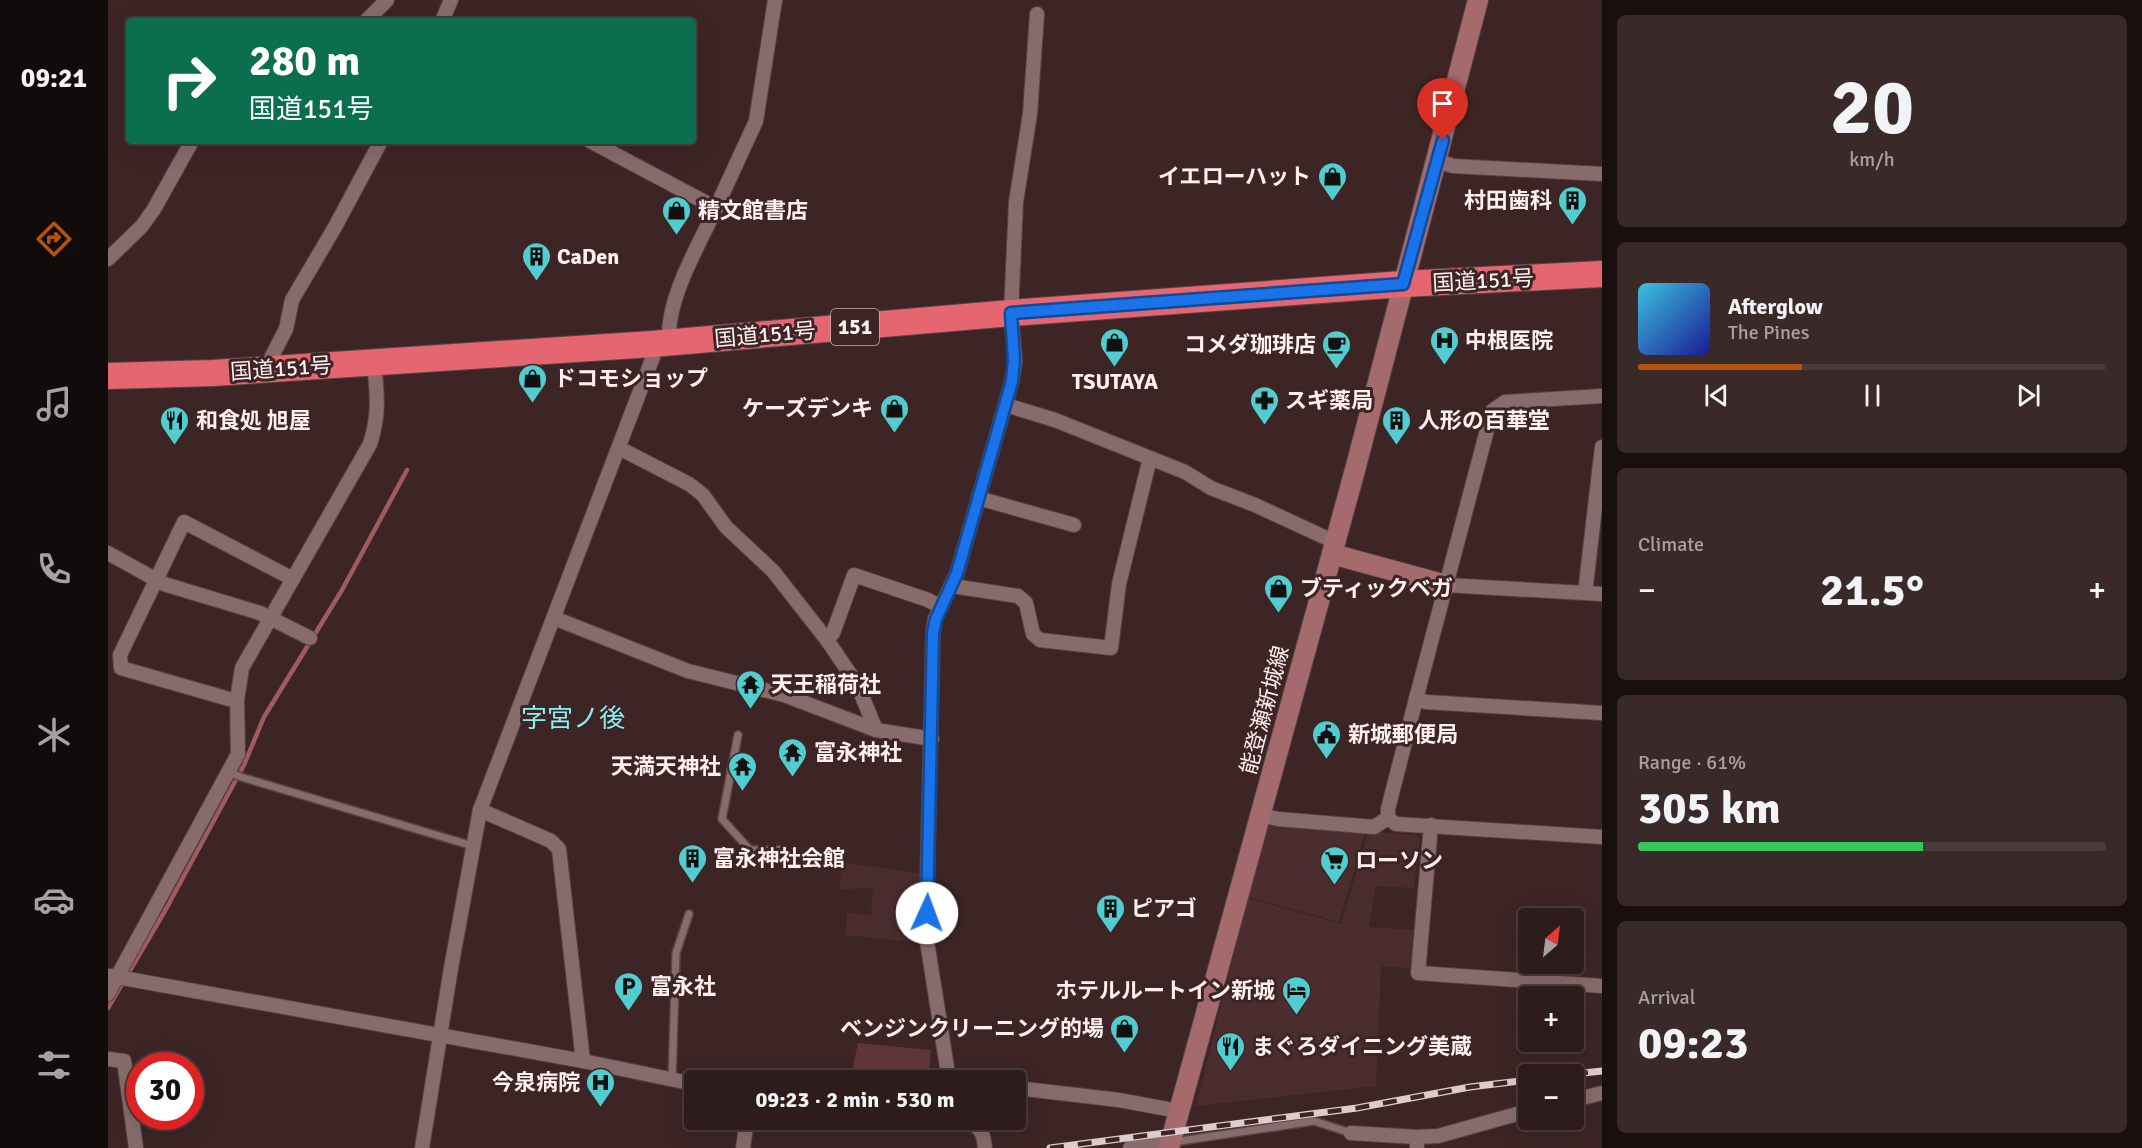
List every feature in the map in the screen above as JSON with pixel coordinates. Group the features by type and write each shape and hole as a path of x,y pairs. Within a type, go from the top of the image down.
{"highway":[{"name":"国道151号","path":"108,376 273,369 660,343 1011,313 1403,284 1602,274"}],"main road":[{"name":"能登瀬新城線","path":"1170,1145 1333,548 1478,0"},
{"path":"1333,548 1446,585"}],"street":[{"path":"371,18 387,0"},
{"path":"443,18 451,0"},
{"path":"422,1148 480,810 653,357 668,330 674,300 756,121 775,0"},
{"path":"947,1070 926,935 933,633 936,619 952,584 1012,381 1014,360 1011,313 1016,202 1030,114 1037,14"},
{"path":"108,259 141,226 154,209 190,144"},
{"path":"273,369 272,356 286,329 292,300 335,227 379,144"},
{"path":"596,144 716,208"},
{"path":"1437,161 1453,166 1602,174"},
{"path":"108,994 120,978 235,774 238,754 237,700 243,668 370,444 377,422 378,400 374,362"},
{"path":"1388,818 1388,809 1416,699 1492,411 1505,402 1602,396"},
{"path":"1006,405 1055,420 1185,472 1211,488 1255,505 1333,548"},
{"path":"1585,593 1600,493 1602,447"},
{"path":"619,448 689,484 703,495 726,527 773,571 827,640 857,684 876,730"},
{"path":"952,584 1018,596 1026,603 1033,634 1040,640 1110,648 1119,584 1150,458"},
{"path":"978,498 1074,525"},
{"path":"237,700 121,668 120,655 184,522 293,579"},
{"path":"108,553 157,580 270,618 310,638"},
{"path":"827,640 833,633 854,575 942,607"},
{"path":"1446,585 1602,594"},
{"path":"554,618 688,670 784,695 876,730 932,739"},
{"path":"1416,699 1426,702 1602,714"},
{"path":"480,810 551,841 559,849 584,1061"},
{"path":"1261,815 1278,819 1374,827 1388,818"},
{"path":"1388,818 1396,824 1602,837"},
{"path":"1431,825 1418,974 1602,986"},
{"path":"120,978 584,1061 684,1082"},
{"path":"108,1059 124,1061 136,1148"},
{"path":"1026,1089 1119,1100 1178,1111"},
{"path":"1584,1098 1602,1093"},
{"path":"1351,1133 1417,1142 1518,1114"},
{"path":"743,1148 745,1130"},
{"path":"980,1130 984,1134 985,1148"},
{"path":"1130,1148 1170,1145"}],"lane":[{"path":"738,735 722,819 750,850 781,850"},
{"path":"235,774 473,846"},
{"path":"672,1080 676,953 689,914"},
{"path":"1170,1145 1314,1121 1351,1133"}],"shaded area":[{"path":"1269,823 1366,831 1339,922 1248,897"},
{"path":"1368,832 1416,835 1420,839 1414,888 1376,886 1369,927 1414,930 1410,968 1383,966 1381,968 1376,1086 1196,1106 1248,898 1341,924"},
{"path":"841,862 921,874 921,943 846,935 847,913 871,915 873,888 840,889"},
{"path":"858,1043 931,1050 929,1070 852,1070"}],"waterway":[{"path":"108,1008 166,909 244,765 264,717 342,590 407,470"}],"railway":[{"path":"1584,1073 1602,1071"},
{"path":"1050,1148 1357,1108 1470,1087 1518,1081"}],"place":[{"name":"イエローハット","path":"1332,202"},
{"name":"村田歯科","path":"1573,226"},
{"name":"精文館書店","path":"677,236"},
{"name":"CaDen","path":"536,282"},
{"name":"中根医院","path":"1444,366"},
{"name":"TSUTAYA","path":"1115,368"},
{"name":"コメダ珈琲店","path":"1337,370"},
{"name":"ドコモショップ","path":"533,404"},
{"name":"スギ薬局","path":"1264,426"},
{"name":"ケーズデンキ","path":"894,434"},
{"name":"和食処 旭屋","path":"175,446"},
{"name":"人形の百華堂","path":"1397,446"},
{"name":"ブティックベガ","path":"1279,614"},
{"name":"天王稲荷社","path":"750,710"},
{"name":"新城郵便局","path":"1327,760"},
{"name":"富永神社","path":"793,778"},
{"name":"天満天神社","path":"742,792"},
{"name":"富永神社会館","path":"692,884"},
{"name":"ローソン","path":"1334,886"},
{"name":"ピアゴ","path":"1110,934"},
{"name":"富永社","path":"629,1012"},
{"name":"ホテルルートイン新城","path":"1296,1016"},
{"name":"ベンジンクリーニング的場","path":"1125,1054"},
{"name":"まぐろダイニング美蔵","path":"1231,1072"},
{"name":"今泉病院","path":"601,1108"}],"district":[{"name":"字宮ノ後","path":"573,718"}],"route":[{"path":"927,913 933,633 936,619 957,573 1012,381 1014,360 1011,313 1403,284 1443,140"}]}
